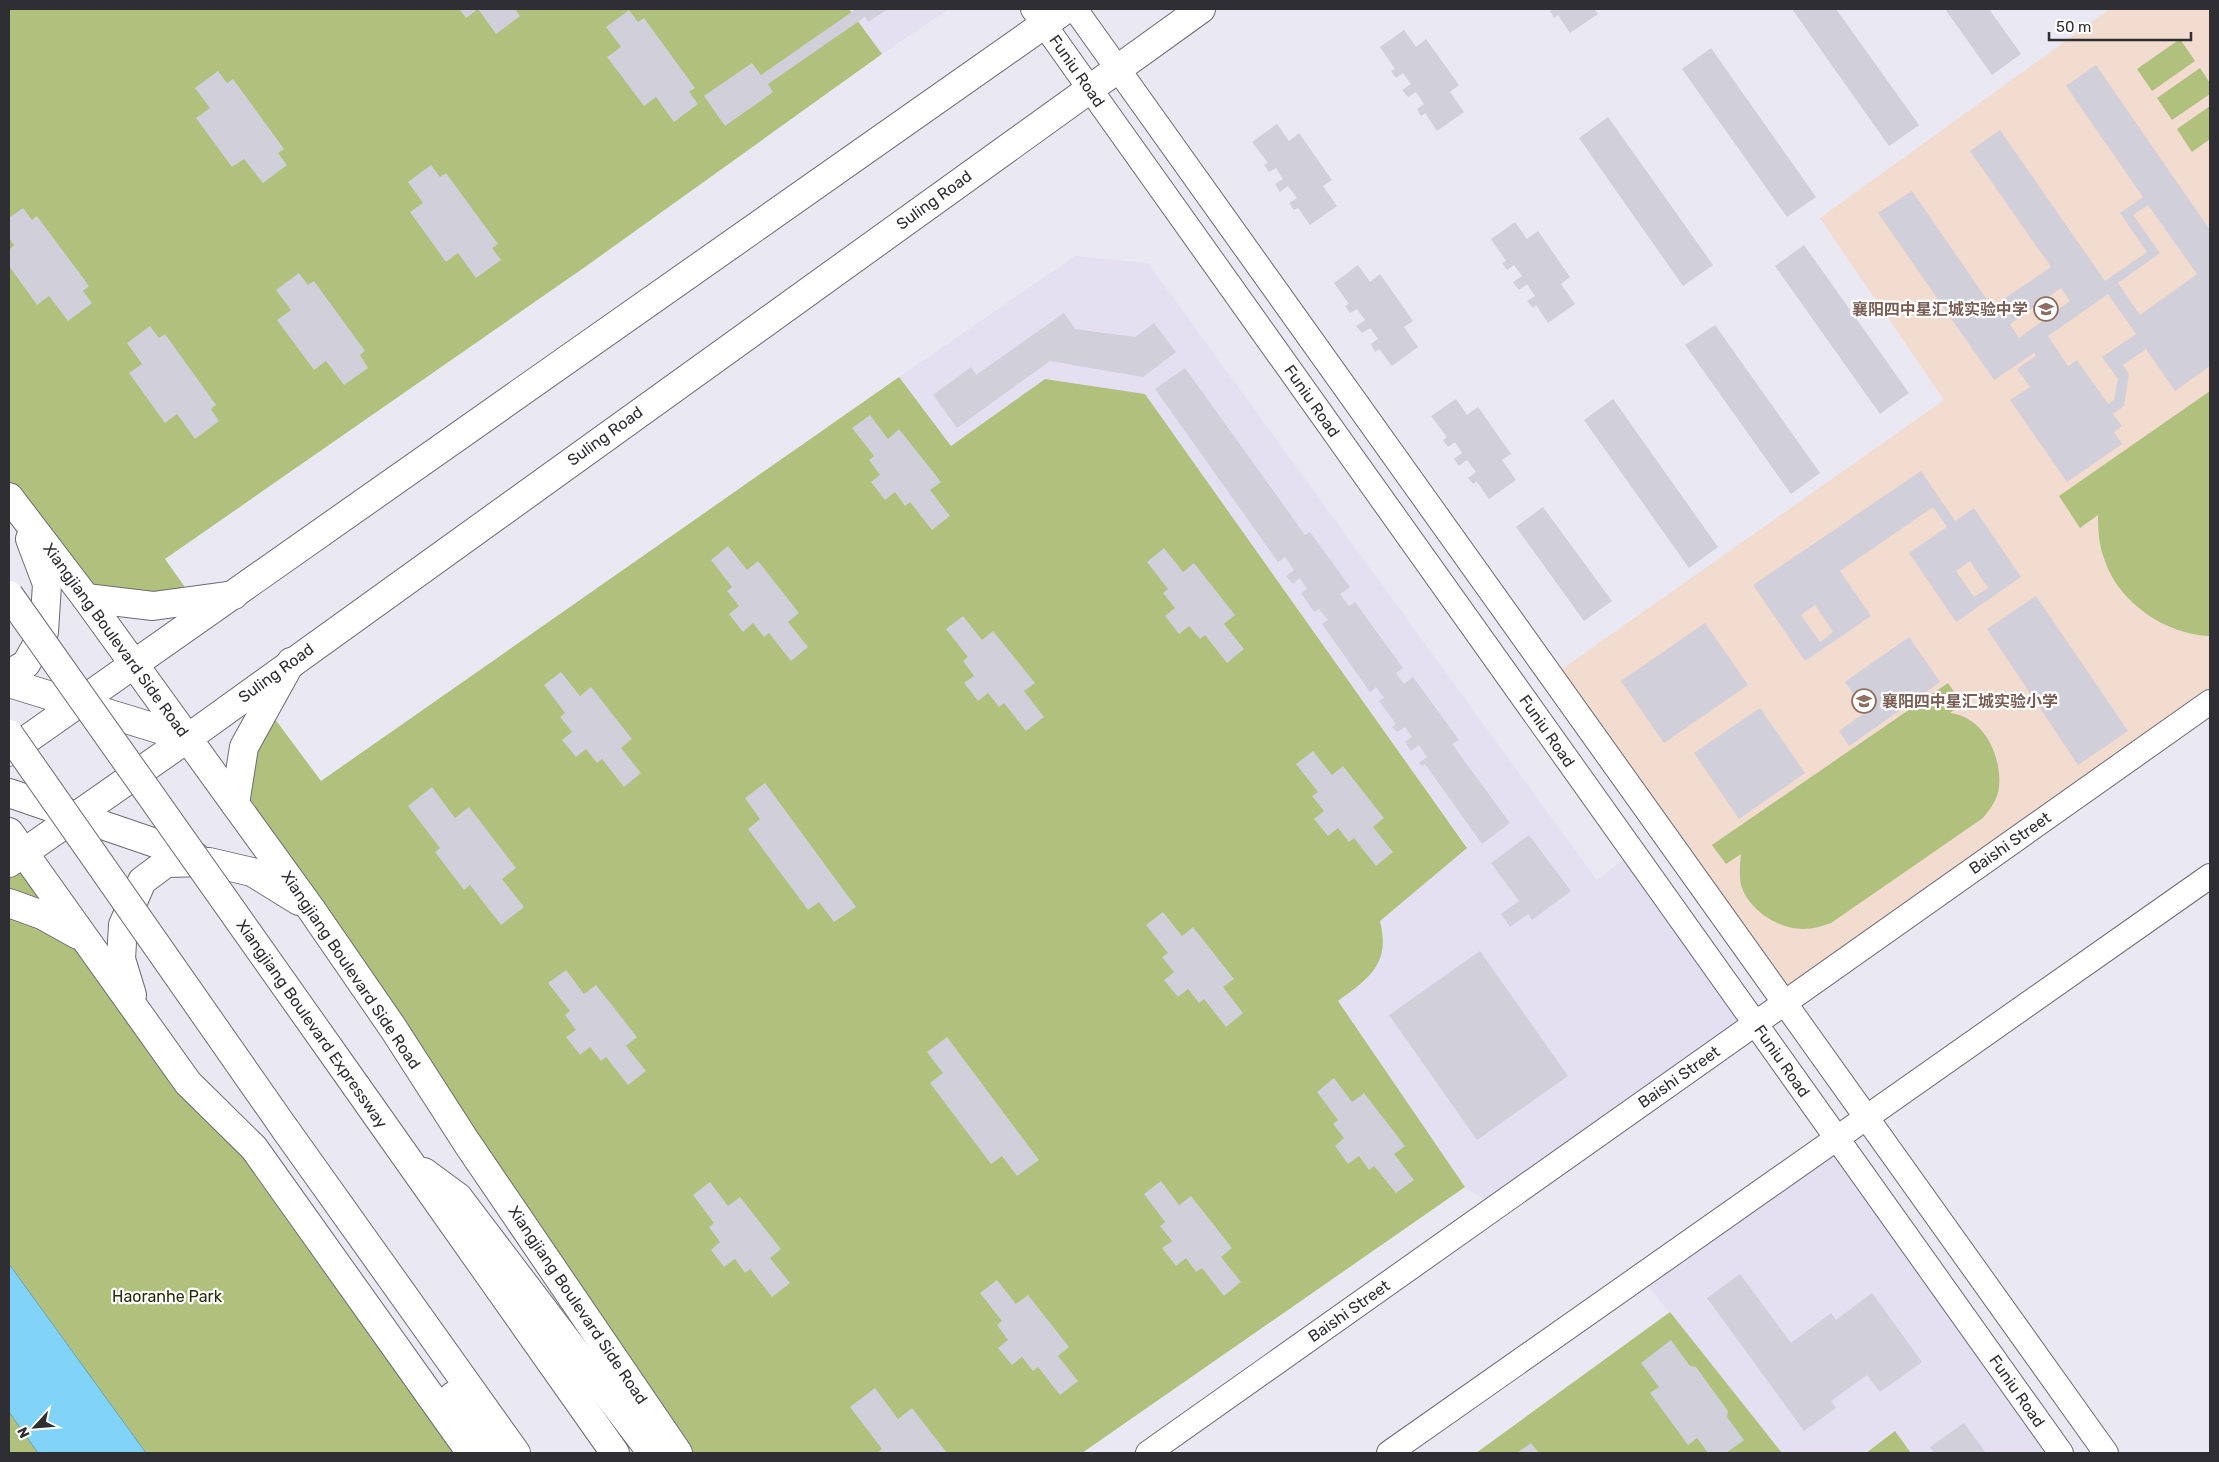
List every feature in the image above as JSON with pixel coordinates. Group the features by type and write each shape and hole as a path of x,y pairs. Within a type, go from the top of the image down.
{"main road":[{"path":"9,752 234,595 1039,16 1066,9"},
{"name":"Suling Road","path":"13,849 76,816 188,738 291,662 1201,9"},
{"path":"9,674 26,664 44,632 47,584 14,504"},
{"name":"Xiangjiang Boulevard Side Road","path":"14,504 86,598 311,909 393,1028 467,1143 678,1453"},
{"name":"Xiangjiang Boulevard Expressway","path":"9,595 615,1453"},
{"path":"86,598 153,606 234,595"},
{"path":"235,804 244,748 291,662"},
{"path":"9,683 188,738"},
{"path":"9,734 359,1233 516,1453"},
{"path":"9,793 209,862 252,872 311,909"},
{"path":"13,849 82,937 188,1083 254,1148 471,1453"},
{"path":"136,1012 121,959 123,925 142,881 166,863 209,862"},
{"path":"9,903 42,915 82,937"},
{"path":"405,1158 458,1197 652,1453"},
{"path":"359,1233 411,1336 492,1453"}],"street":[{"path":"1076,9 2106,1453"},
{"name":"Funiu Road","path":"1039,16 2061,1453"},
{"name":"Baishi Street","path":"1148,1453 2210,702"},
{"path":"1389,1453 1836,1137 2210,876"}],"shaded area":[{"path":"849,9 949,9 882,54"},
{"path":"2110,9 2210,9 2210,702 1785,1002 1552,676 1944,400 1820,218"},
{"path":"1075,256 1148,263 1597,880 1633,852 1755,1024 1496,1207 1465,1187 1337,1001 1367,979 1384,935 1380,921 1467,847 1145,394 1045,379 951,446 899,377"},
{"path":"1836,1137 2061,1453 1911,1453 1895,1431 1866,1453 1782,1453 1640,1276"}],"green space":[{"path":"9,9 849,9 882,54 585,267 165,559 194,600 86,598 9,497"},
{"path":"2180,39 2195,61 2152,91 2137,69"},
{"path":"2200,68 2210,83 2210,94 2172,120 2157,98"},
{"path":"2210,106 2210,139 2192,152 2177,129"},
{"path":"899,377 951,446 1045,379 1145,394 1467,848 1380,921 1383,936 1382,948 1380,959 1375,969 1359,985 1338,1001 1465,1187 1082,1453 678,1453 235,804 266,707 321,781"},
{"path":"2210,391 2210,636 2177,630 2147,614 2133,603 2121,590 2105,561 2099,538 2098,515 2080,528 2059,496"},
{"path":"1948,683 1962,703 1950,713 1962,716 1972,722 1981,730 1994,751 1999,775 1999,787 1993,804 1983,818 1831,923 1804,929 1794,928 1775,922 1757,910 1750,902 1741,885 1741,854 1726,864 1712,845"},
{"name":"Haoranhe Park","path":"9,833 471,1453 9,1453"},
{"path":"1670,1312 1782,1453 1476,1453"},
{"path":"1895,1431 1911,1453 1866,1453"}],"water":[{"path":"9,1264 146,1453 38,1453 9,1412"}],"building":[{"path":"459,9 478,9 466,18"},
{"path":"478,9 515,9 520,16 496,34"},
{"path":"856,9 888,9 868,22 865,17 768,84 773,92 725,126 704,96 752,63 761,75"},
{"path":"1553,9 1594,9 1598,14 1570,33 1558,15 1554,18 1550,11"},
{"path":"1792,9 1836,9 1919,125 1889,146"},
{"path":"1945,9 1989,9 2021,54 1992,75"},
{"path":"629,10 638,22 644,18 695,88 689,92 698,104 674,122 656,97 644,106 607,57 621,47 606,27"},
{"path":"1404,30 1416,47 1426,39 1459,85 1450,92 1464,112 1437,131 1425,113 1421,116 1417,109 1424,104 1416,92 1408,97 1402,90 1411,84 1403,73 1396,78 1391,71 1395,69 1380,47"},
{"path":"1711,48 1816,197 1787,217 1682,69"},
{"path":"2096,65 2210,230 2210,366 2175,391 2146,349 2123,365 2129,374 2124,406 2113,414 2122,426 2114,432 2122,444 2067,482 2010,400 2030,387 2017,369 2036,356 2034,353 1994,380 1878,213 1912,191 1992,307 2051,267 1970,151 2000,130 2105,281 2147,252 2120,213 2143,197 2066,86","holes":["2148,205 2197,274 2140,315 2118,283 2160,253 2133,215","2061,288 2070,301 2019,338 2010,324","2108,294 2136,334 2102,357 2118,379 2114,400 2108,404 2077,360 2068,366 2048,336"]},
{"path":"218,71 227,83 233,79 284,149 278,153 287,165 263,183 244,159 232,167 196,118 210,108 195,88"},
{"path":"1608,117 1713,265 1683,286 1579,138"},
{"path":"1277,124 1289,141 1299,133 1332,180 1323,186 1337,206 1310,225 1298,208 1294,210 1289,203 1297,198 1288,186 1280,192 1275,184 1283,179 1276,168 1269,172 1264,165 1268,163 1252,142"},
{"path":"431,165 440,177 446,173 498,244 492,248 501,260 476,278 458,253 446,262 410,212 423,203 408,182"},
{"path":"23,208 32,220 37,216 89,286 83,291 92,303 68,321 49,296 37,305 9,266 9,250 14,245 9,238 9,218"},
{"path":"1515,222 1527,239 1538,231 1570,277 1561,284 1575,304 1548,323 1536,305 1533,308 1527,301 1535,296 1527,284 1519,290 1513,282 1522,276 1514,265 1507,270 1502,263 1506,261 1491,239"},
{"path":"1804,245 1909,393 1880,414 1775,266"},
{"path":"1358,265 1370,282 1380,274 1413,321 1404,327 1418,347 1392,366 1379,349 1375,352 1371,344 1378,339 1370,328 1362,333 1356,326 1365,320 1357,309 1350,313 1345,306 1349,304 1334,283"},
{"path":"299,273 308,285 314,281 365,351 360,355 368,368 344,385 326,361 314,370 277,320 291,310 276,290"},
{"path":"1064,313 1075,329 1135,337 1154,323 1176,352 1143,377 1050,361 957,428 933,395 971,367 976,375"},
{"path":"1715,325 1820,473 1791,494 1685,345"},
{"path":"150,326 159,338 165,334 216,405 211,409 219,421 195,439 177,414 165,423 129,373 142,364 127,343"},
{"path":"1185,368 1305,535 1310,532 1350,587 1340,594 1349,606 1355,602 1403,668 1396,673 1404,684 1413,677 1459,740 1452,744 1510,823 1482,844 1425,764 1422,766 1419,763 1427,757 1419,745 1411,751 1405,742 1412,737 1405,727 1397,732 1392,727 1396,724 1379,701 1384,698 1376,687 1370,692 1322,624 1328,620 1319,609 1314,612 1301,593 1307,589 1300,578 1293,584 1286,576 1294,570 1285,557 1278,562 1155,389"},
{"path":"1456,399 1467,415 1478,407 1511,454 1502,460 1516,480 1489,499 1477,482 1473,484 1468,478 1476,472 1467,460 1459,466 1454,459 1462,453 1455,442 1448,447 1443,440 1447,437 1431,416"},
{"path":"1613,399 1718,547 1689,568 1584,420"},
{"path":"870,415 888,439 899,429 941,482 930,490 950,516 932,530 910,502 905,506 895,492 885,500 871,482 880,475 869,460 874,456 852,428"},
{"path":"1921,471 1955,521 1974,508 2021,577 1956,622 1909,553 1947,527 1933,507 1840,571 1871,616 1805,661 1753,585","holes":["1970,561 1988,588 1974,597 1956,571","1815,605 1833,632 1820,642 1801,615"]},
{"path":"1543,507 1612,601 1584,621 1516,527"},
{"path":"728,546 747,570 758,561 799,613 788,622 808,647 791,661 769,633 764,637 753,623 743,632 729,614 739,606 727,591 732,587 711,560"},
{"path":"1164,548 1183,572 1194,563 1235,615 1224,624 1244,649 1227,663 1205,635 1200,639 1189,626 1179,634 1165,616 1175,608 1163,593 1168,589 1147,562"},
{"path":"2036,596 2128,731 2078,765 1987,629"},
{"path":"963,616 982,640 993,631 1035,683 1024,691 1044,717 1026,731 1004,703 999,707 988,693 978,701 964,683 974,676 963,661 968,657 946,629"},
{"path":"1705,623 1748,685 1664,743 1621,681"},
{"path":"1909,637 1940,682 1849,746 1839,731 1866,712 1845,682"},
{"path":"561,672 580,696 591,687 632,739 621,748 641,773 624,787 602,759 597,763 586,749 576,757 562,740 572,732 560,717 565,713 544,685"},
{"path":"1760,708 1805,773 1739,819 1694,753"},
{"path":"1313,751 1332,775 1343,766 1384,818 1373,827 1393,852 1376,866 1354,838 1349,842 1338,828 1328,836 1314,819 1324,811 1312,796 1318,792 1296,764"},
{"path":"765,783 856,907 834,922 819,902 808,910 748,829 760,819 745,798"},
{"path":"432,787 455,818 469,807 516,868 502,879 524,907 501,925 470,885 464,890 435,852 440,848 408,806"},
{"path":"1529,835 1571,891 1532,920 1528,914 1510,927 1501,914 1519,901 1491,863"},
{"path":"1163,912 1182,936 1193,927 1234,979 1223,987 1243,1013 1226,1027 1204,999 1199,1003 1188,989 1178,997 1164,980 1174,972 1162,957 1168,953 1146,925"},
{"path":"1480,951 1568,1076 1477,1140 1389,1015"},
{"path":"566,970 584,994 596,985 637,1037 626,1046 646,1071 628,1085 606,1057 601,1061 590,1047 580,1055 566,1037 576,1030 565,1015 570,1011 548,983"},
{"path":"947,1037 1039,1160 1017,1176 1002,1156 991,1164 930,1083 943,1073 927,1052"},
{"path":"1334,1078 1352,1102 1364,1093 1405,1146 1394,1154 1414,1180 1396,1193 1374,1166 1369,1170 1359,1156 1348,1164 1335,1146 1344,1138 1333,1124 1338,1120 1317,1092"},
{"path":"1161,1181 1179,1205 1191,1196 1232,1248 1221,1257 1241,1282 1224,1296 1202,1268 1196,1272 1186,1258 1176,1266 1162,1248 1172,1241 1160,1226 1165,1222 1144,1194"},
{"path":"710,1182 728,1206 740,1197 781,1249 770,1258 790,1283 772,1297 750,1269 745,1273 735,1259 724,1267 711,1250 720,1242 709,1227 714,1223 693,1195"},
{"path":"1740,1274 1791,1343 1831,1313 1836,1320 1872,1293 1922,1362 1880,1392 1867,1375 1831,1401 1836,1408 1804,1431 1707,1298"},
{"path":"997,1280 1016,1304 1028,1295 1069,1347 1058,1356 1078,1381 1060,1395 1038,1367 1033,1371 1022,1357 1012,1365 998,1348 1008,1340 997,1325 1002,1321 980,1293"},
{"path":"1671,1340 1690,1366 1696,1367 1728,1411 1727,1417 1744,1440 1726,1453 1708,1453 1697,1438 1688,1445 1650,1393 1659,1387 1641,1363"},
{"path":"875,1388 898,1419 912,1408 947,1453 877,1453 882,1449 850,1407"},
{"path":"1964,1423 1986,1453 1934,1453 1930,1447"},
{"path":"1531,1443 1539,1453 1517,1453"}],"place":[{"name":"襄阳四中星汇城实验中学","path":"2046,309"},
{"name":"襄阳四中星汇城实验小学","path":"1864,701"}]}
